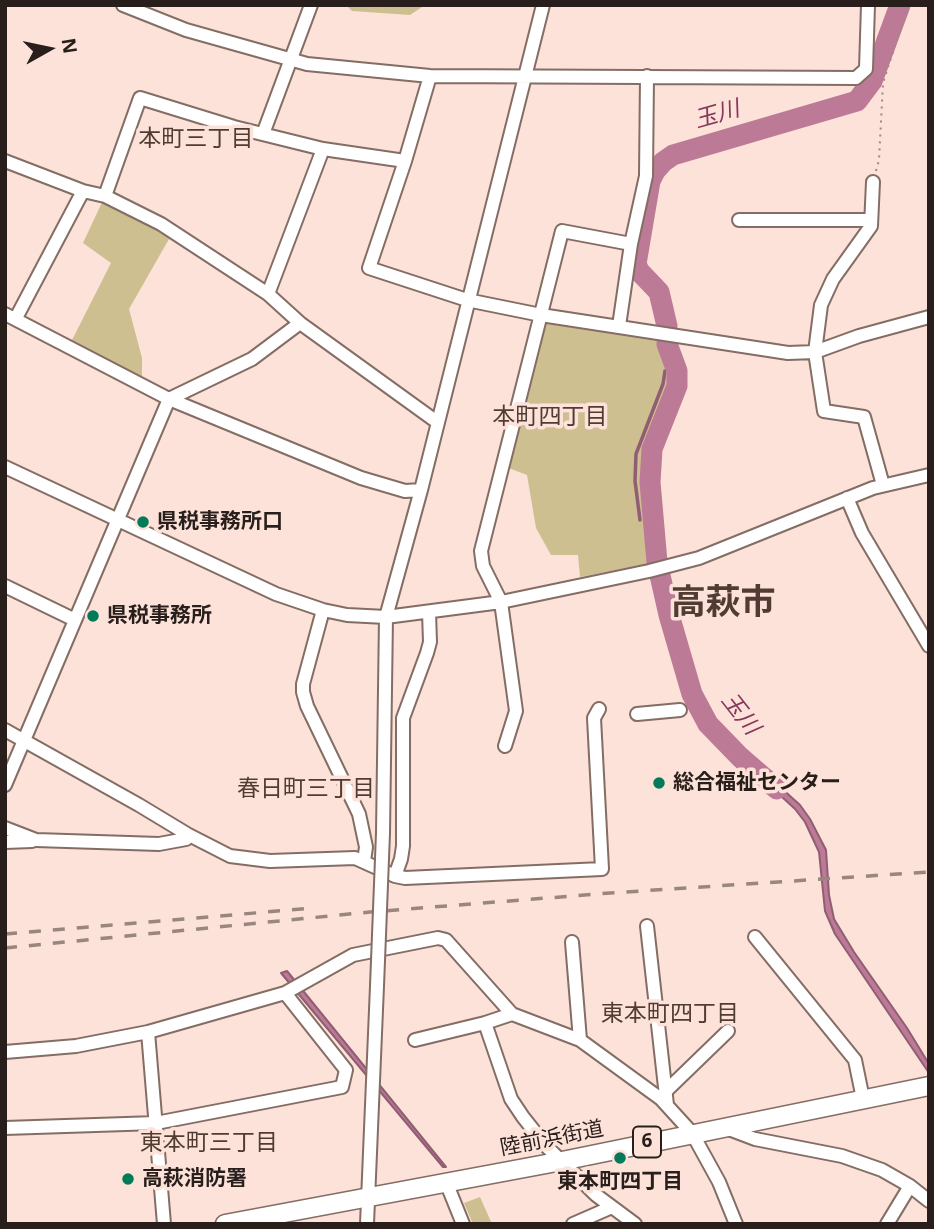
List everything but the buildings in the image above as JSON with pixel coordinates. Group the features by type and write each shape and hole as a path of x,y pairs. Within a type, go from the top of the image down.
{"highway":[{"name":"陸前浜街道","path":"225,1224 562,1161 927,1086"}],"street":[{"path":"123,5 186,30 307,64 429,76 856,78 866,69 868,5"},
{"path":"263,134 311,5"},
{"path":"367,1224 383,833 386,617 421,490 543,5"},
{"path":"429,76 405,161 369,268 467,300 541,315 788,353 814,352 859,336 929,317"},
{"path":"619,326 631,244 646,176 647,76"},
{"path":"105,196 141,98 323,149 405,161"},
{"path":"268,294 323,149"},
{"path":"5,161 83,191 105,196 161,224 268,294 300,323 437,422"},
{"path":"873,182 871,226 833,279 821,305 814,352 824,411 864,417 883,485"},
{"path":"83,191 10,316 169,399 361,478 405,491 421,490"},
{"path":"739,220 871,220"},
{"path":"505,746 516,711 502,602 483,566 481,551 562,231 631,244"},
{"path":"5,785 169,399 252,359 300,323"},
{"path":"5,467 276,594 323,610 347,615 386,617 502,602 665,567 699,558 883,485 929,475"},
{"path":"847,498 862,533 929,646"},
{"path":"5,586 75,620"},
{"path":"323,610 303,692 307,706 359,814 366,846 364,861"},
{"path":"395,876 403,846 403,718 428,653 429,612"},
{"path":"5,730 230,856 270,862 355,858 405,878 602,869 594,718 599,709"},
{"path":"637,714 680,710"},
{"path":"5,828 36,840"},
{"path":"5,842 36,840 159,844 186,839 187,834"},
{"path":"647,926 666,1099"},
{"path":"755,937 855,1060 863,1099"},
{"path":"5,1052 76,1046 148,1032 285,993 353,955 438,939 446,940 512,1014 580,1040 666,1099 692,1133 719,1182 736,1224"},
{"path":"572,942 580,1040"},
{"path":"5,1128 156,1123 342,1087 346,1070 285,993"},
{"path":"415,1040 512,1014"},
{"path":"485,1023 511,1099 546,1146 596,1195 635,1224"},
{"path":"666,1099 728,1031"},
{"path":"148,1032 164,1224"},
{"path":"723,1126 755,1139 842,1156 882,1170 929,1201"},
{"path":"446,1182 463,1224"},
{"path":"887,1224 910,1186"},
{"path":"573,1224 612,1207"}],"path":[{"path":"873,182 879,160 883,83 908,5"}],"shaded area":[{"path":"346,5 425,5 410,15 352,11"},
{"path":"105,196 173,232 129,309 142,358 142,384 69,346 111,263 83,243"},
{"path":"544,316 657,333 671,353 678,378 656,435 651,460 657,562 580,577 578,555 551,555 536,528 527,475 506,467"},
{"path":"759,768 800,805 810,819 826,850 829,895 834,919 907,1028 929,1064 929,1073 835,934 825,911 819,852 805,822 795,809 755,772"},
{"path":"287,971 446,1167 443,1167 281,973"},
{"path":"480,1197 492,1224 473,1224 464,1203"}],"waterway":[{"name":"玉川","path":"667,326 659,292 639,271 636,264 650,181 655,171 673,155 857,101 872,81 900,5"},
{"name":"玉川","path":"667,344 677,371 677,386 652,449 650,482 657,562 669,615 692,694 708,724 777,789"},
{"path":"640,520 635,481 636,454 663,384 665,371"}],"railway":[{"path":"5,948 370,912 929,872"},
{"path":"5,934 314,908"}],"place":[{"name":"県税事務所口","path":"143,522"},
{"name":"県税事務所","path":"93,616"},
{"name":"総合福祉センター","path":"659,783"},
{"name":"東本町四丁目","path":"620,1158"},
{"name":"高萩消防署","path":"128,1179"}],"district":[{"name":"本町三丁目","path":"196,139"},
{"name":"本町四丁目","path":"550,417"},
{"name":"高萩市","path":"723,604"},
{"name":"春日町三丁目","path":"306,789"},
{"name":"東本町四丁目","path":"670,1014"},
{"name":"東本町三丁目","path":"209,1143"}]}
